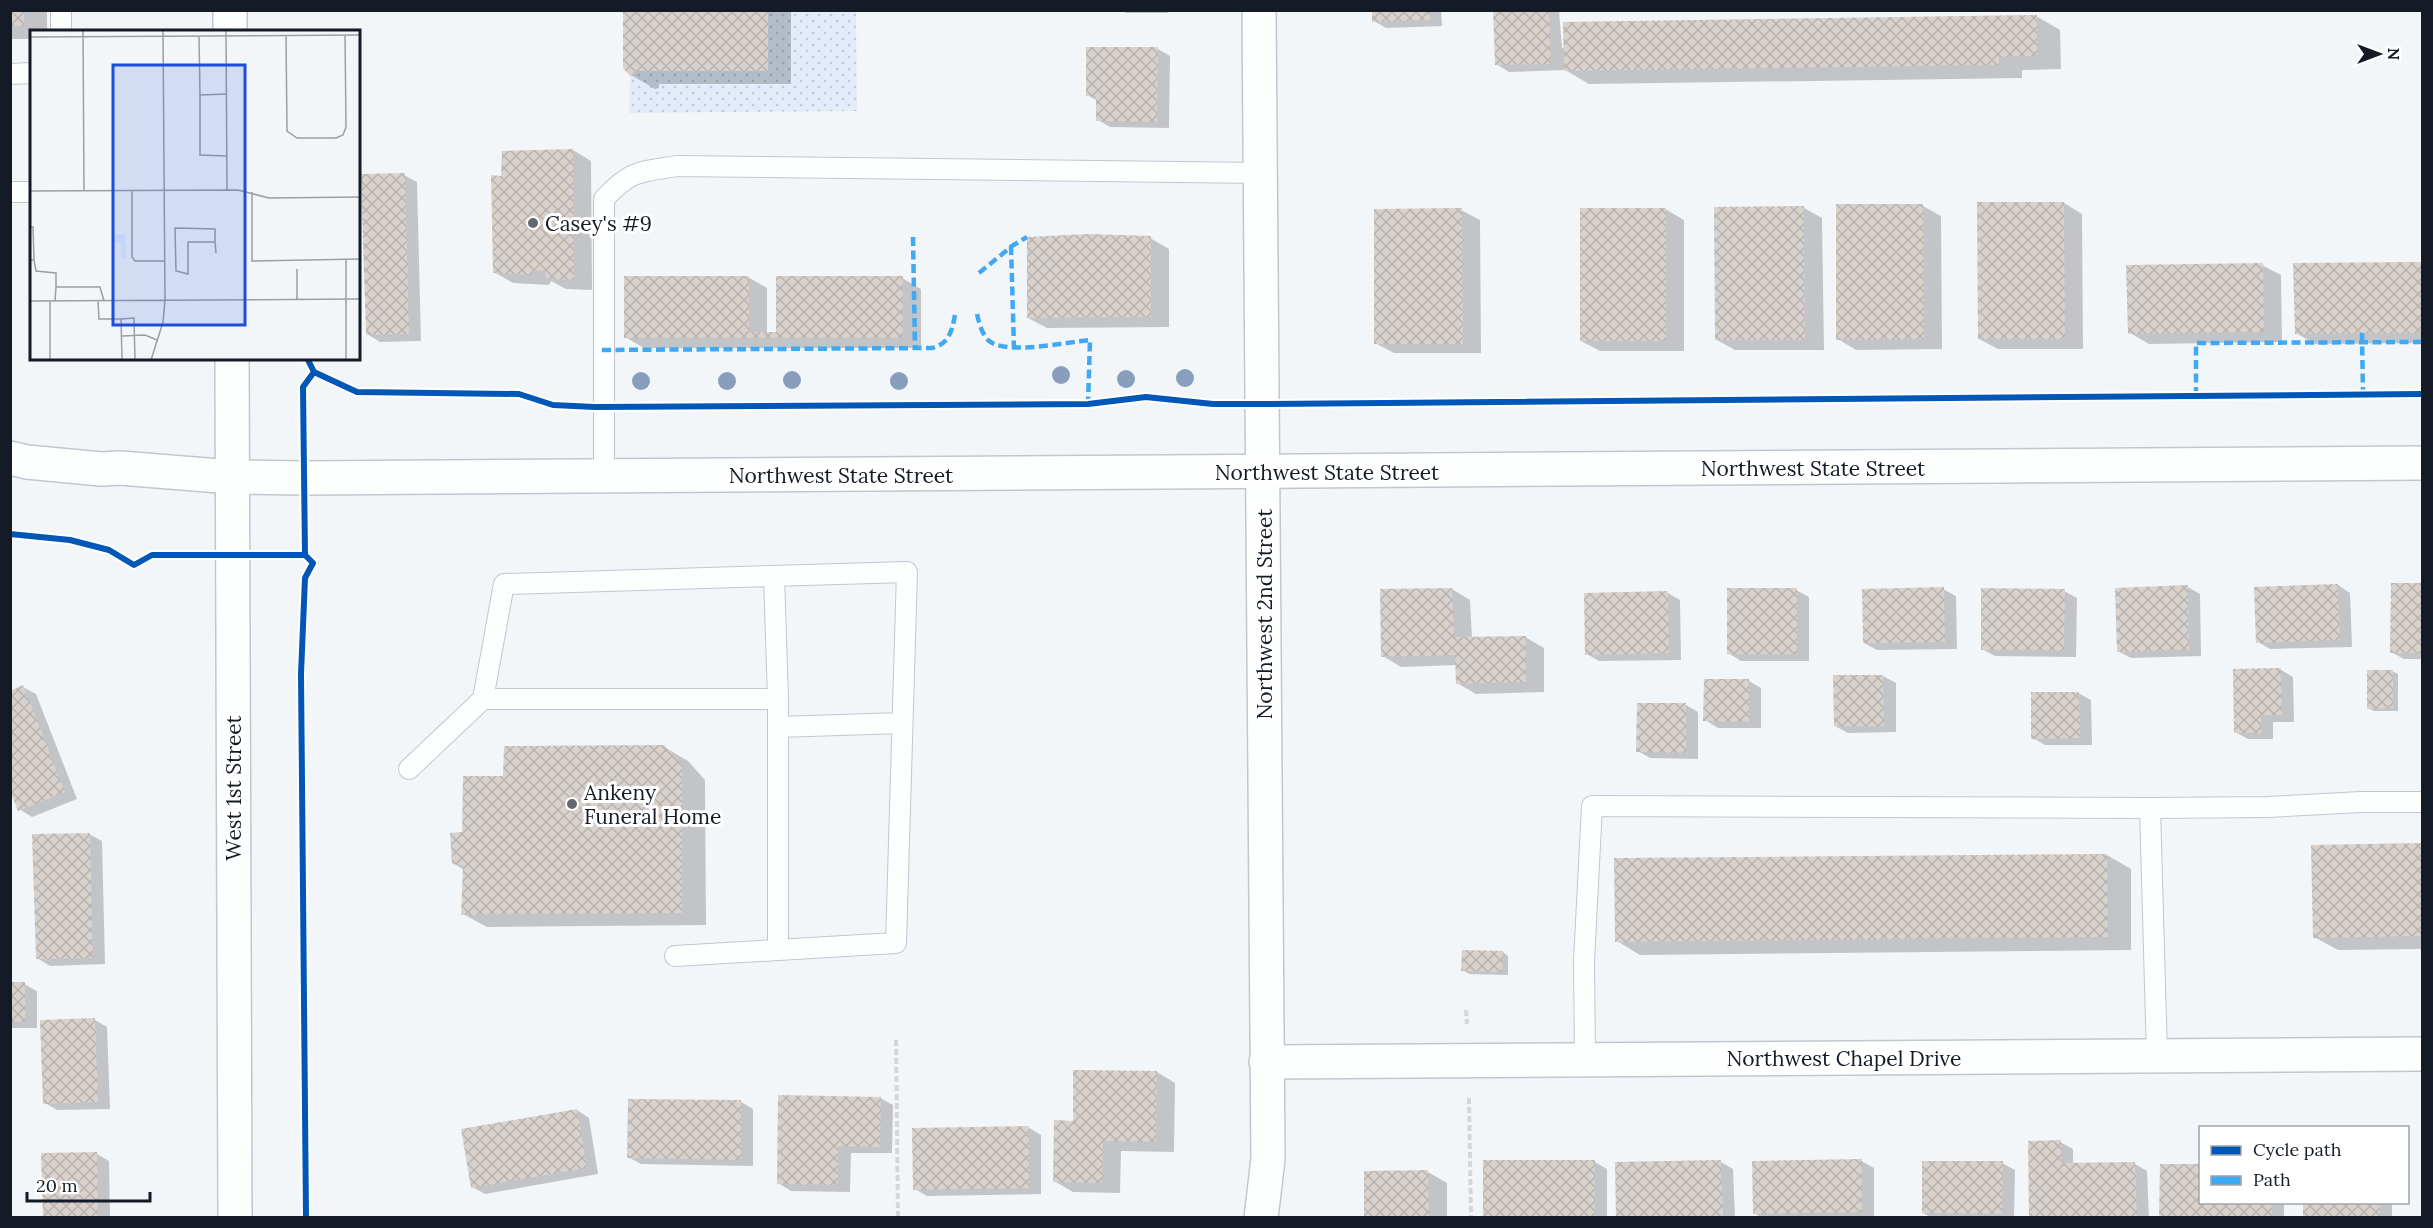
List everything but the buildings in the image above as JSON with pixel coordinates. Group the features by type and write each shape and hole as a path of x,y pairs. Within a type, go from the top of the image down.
{"main road":[{"path":"230,10 230,30"},
{"name":"Northwest 2nd Street","path":"1259,10 1268,1159 1261,1218"},
{"name":"West 1st Street","path":"231,360 235,1218"},
{"name":"Northwest State Street","path":"10,458 59,465 232,477 2422,463"},
{"name":"Northwest Chapel Drive","path":"1266,1062 2422,1054"}],"lane":[{"path":"61,10 61,30"},
{"path":"10,74 30,73"},
{"path":"604,476 604,199 621,180 639,172 677,166 1260,173"},
{"path":"10,192 30,192"},
{"path":"409,769 483,699 504,584 907,572 896,943 675,956"},
{"path":"774,576 778,699 778,950"},
{"path":"483,699 778,699"},
{"path":"778,728 902,723"},
{"path":"1585,1060 1584,961 1592,806 2150,808 2422,802"},
{"path":"2150,808 2157,1056"}],"path":[{"path":"1466,1010 1471,1218"},
{"path":"896,1040 898,1218"}],"shaded area":[{"path":"768,11 856,11 857,111 629,113 630,76 635,75 635,71 768,71"}],"marked path":[{"path":"913,237 915,349"},
{"path":"979,273 1027,237"},
{"path":"1011,246 1014,348"},
{"path":"977,314 984,335 996,345 1021,348 1090,340 1088,404"},
{"path":"602,350 932,348 946,340 955,315"},
{"path":"2362,333 2363,395"},
{"path":"2196,396 2196,343 2422,342"}],"cycle path":[{"path":"306,1218 301,674 305,578 313,563 305,555 303,387 314,372 308,360"},
{"path":"314,372 357,392 519,394 553,405 595,407 1088,404 1146,397 1213,404 1262,404 2422,394"},
{"path":"10,534 70,540 109,550 134,565 152,555 305,555"}],"place":[{"name":"Casey's #9","path":"533,223"},
{"name":"Ankeny Funeral Home","path":"572,804"}]}
